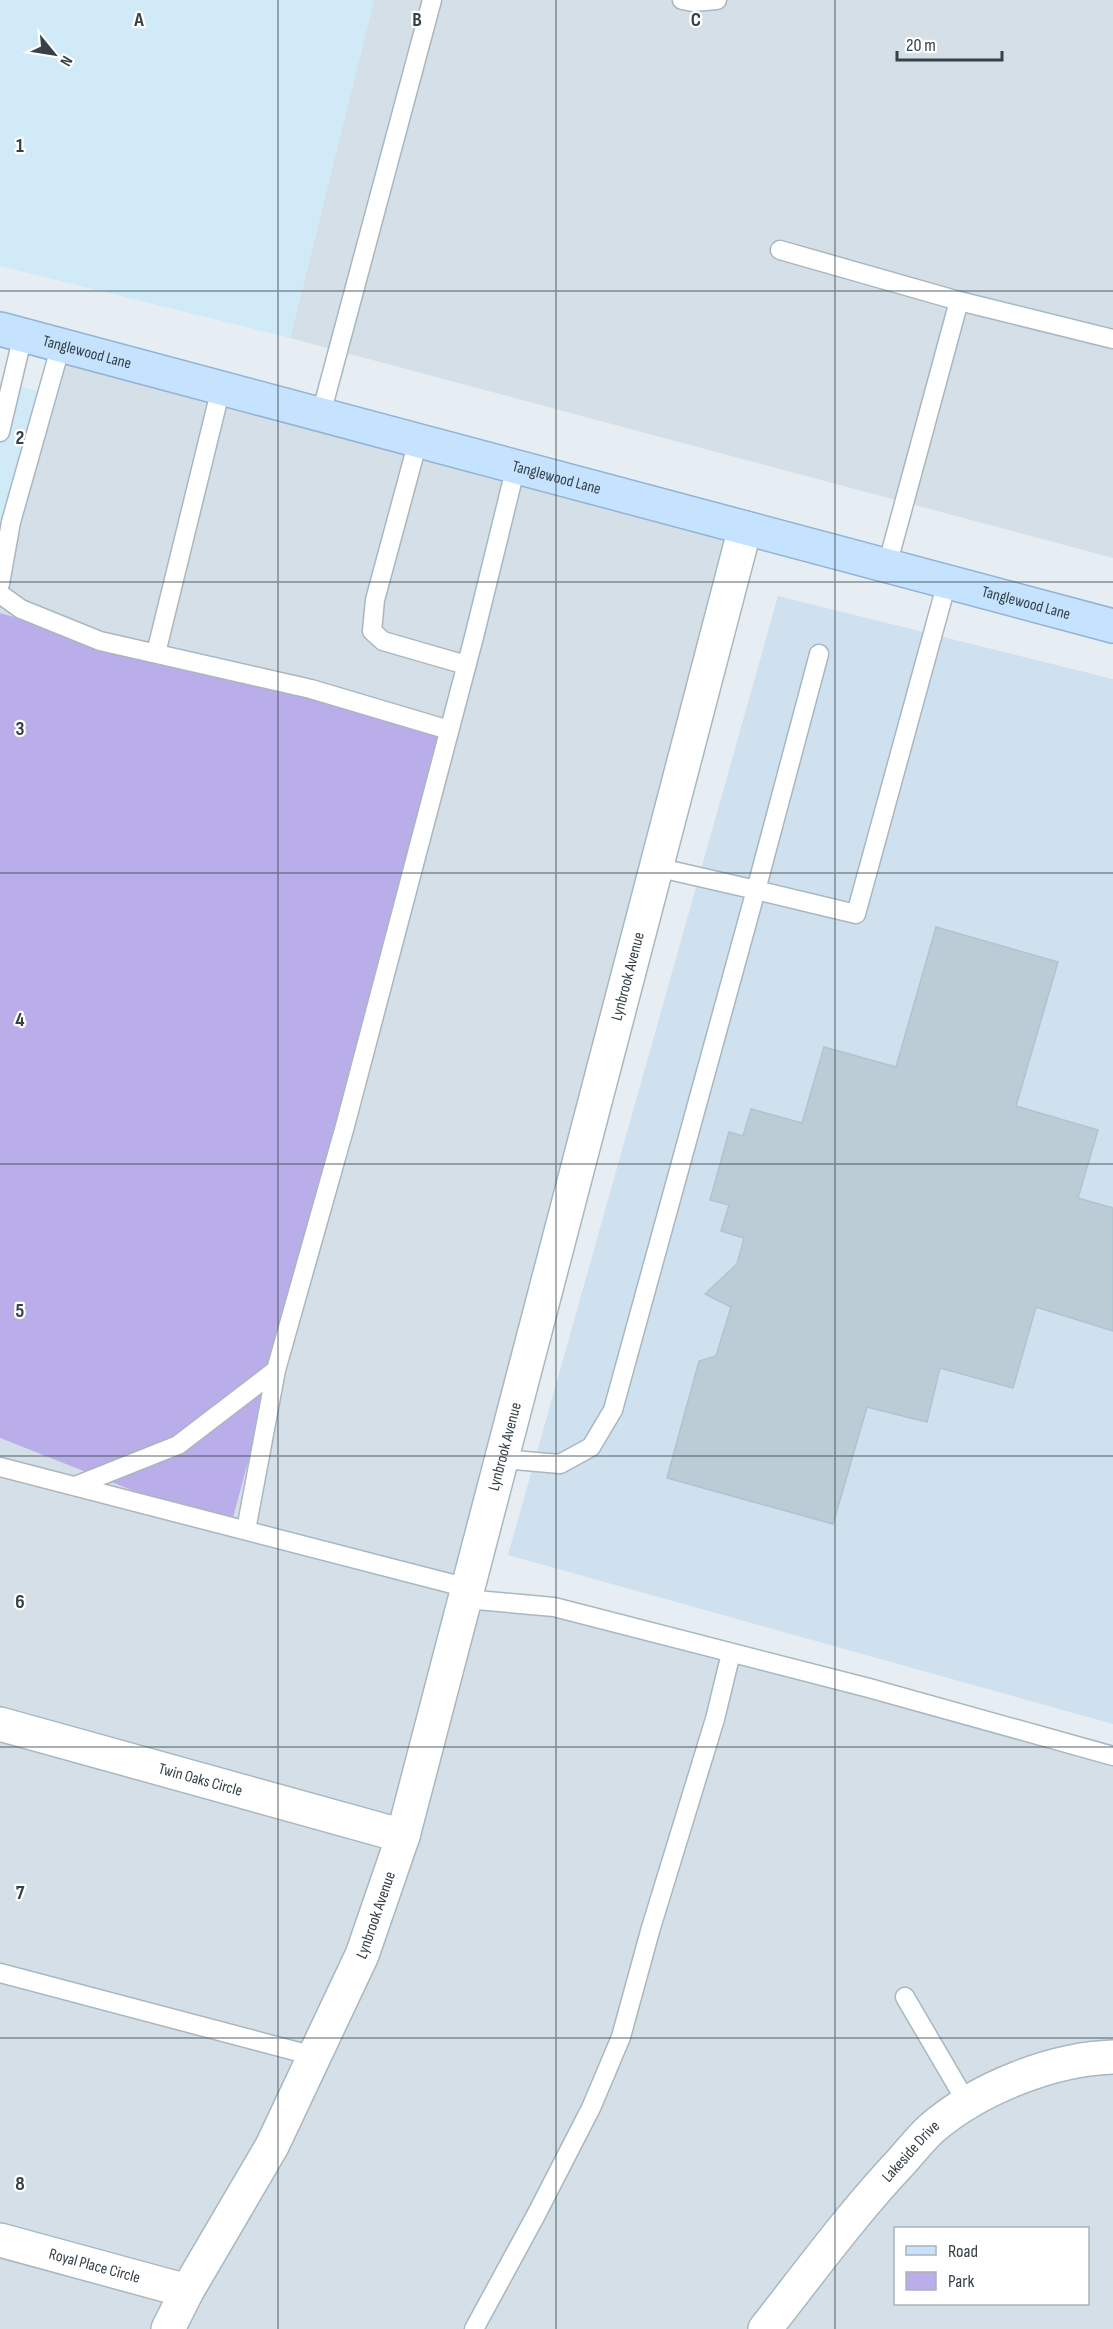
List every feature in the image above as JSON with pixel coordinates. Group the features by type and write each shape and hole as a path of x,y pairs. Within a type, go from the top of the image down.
{"main road":[{"name":"Tanglewood Lane","path":"12,332 1113,626"}],"street":[{"name":"Lynbrook Avenue","path":"168,2329 187,2290 272,2146 362,1955 403,1836 745,528"},
{"name":"Twin Oaks Circle","path":"0,1724 403,1836"},
{"name":"Lakeside Drive","path":"765,2329 877,2187 932,2128 967,2103 1004,2084 1059,2065 1113,2057"},
{"name":"Royal Place Circle","path":"0,2240 187,2290"}],"lane":[{"path":"321,414 432,0"},
{"path":"682,0 693,2 717,0"},
{"path":"780,250 959,301 1113,339"},
{"path":"887,566 959,301"},
{"path":"0,432 12,332"},
{"path":"0,584 11,522 61,345"},
{"path":"156,653 220,388"},
{"path":"418,441 375,600 372,631 383,641 466,665"},
{"path":"246,1530 276,1370 345,1126 516,466"},
{"path":"656,867 856,914 947,582"},
{"path":"0,594 21,609 100,640 311,689 449,730"},
{"path":"502,1459 560,1464 591,1447 613,1410 819,654"},
{"path":"75,1486 178,1445 276,1370"},
{"path":"0,1467 246,1530 466,1593 554,1607 869,1688 1113,1756"},
{"path":"474,2329 591,2108 621,2037 650,1931 715,1719 731,1653"},
{"path":"0,1973 314,2056"},
{"path":"905,1997 967,2103"}],"shaded area":[{"path":"0,0 374,0 290,338 0,266"},
{"path":"374,0 1113,0 1113,558 290,338"},
{"path":"68,347 745,528 467,1592 726,1657 1113,1762 1113,2329 0,2329 0,1438 230,1529 443,733 0,613 0,604"},
{"path":"0,381 55,396 0,604"},
{"path":"778,596 1113,679 1113,1724 508,1555"}],"green space":[{"path":"0,613 444,733 230,1529 0,1438"}],"building":[{"path":"936,927 1058,962 1016,1106 1098,1130 1078,1198 1113,1208 1113,1331 1036,1307 1013,1388 940,1368 927,1422 867,1407 833,1524 667,1478 699,1361 716,1356 731,1307 705,1294 737,1264 744,1238 721,1231 729,1205 710,1200 729,1132 743,1136 751,1109 802,1123 824,1047 896,1067"}]}
